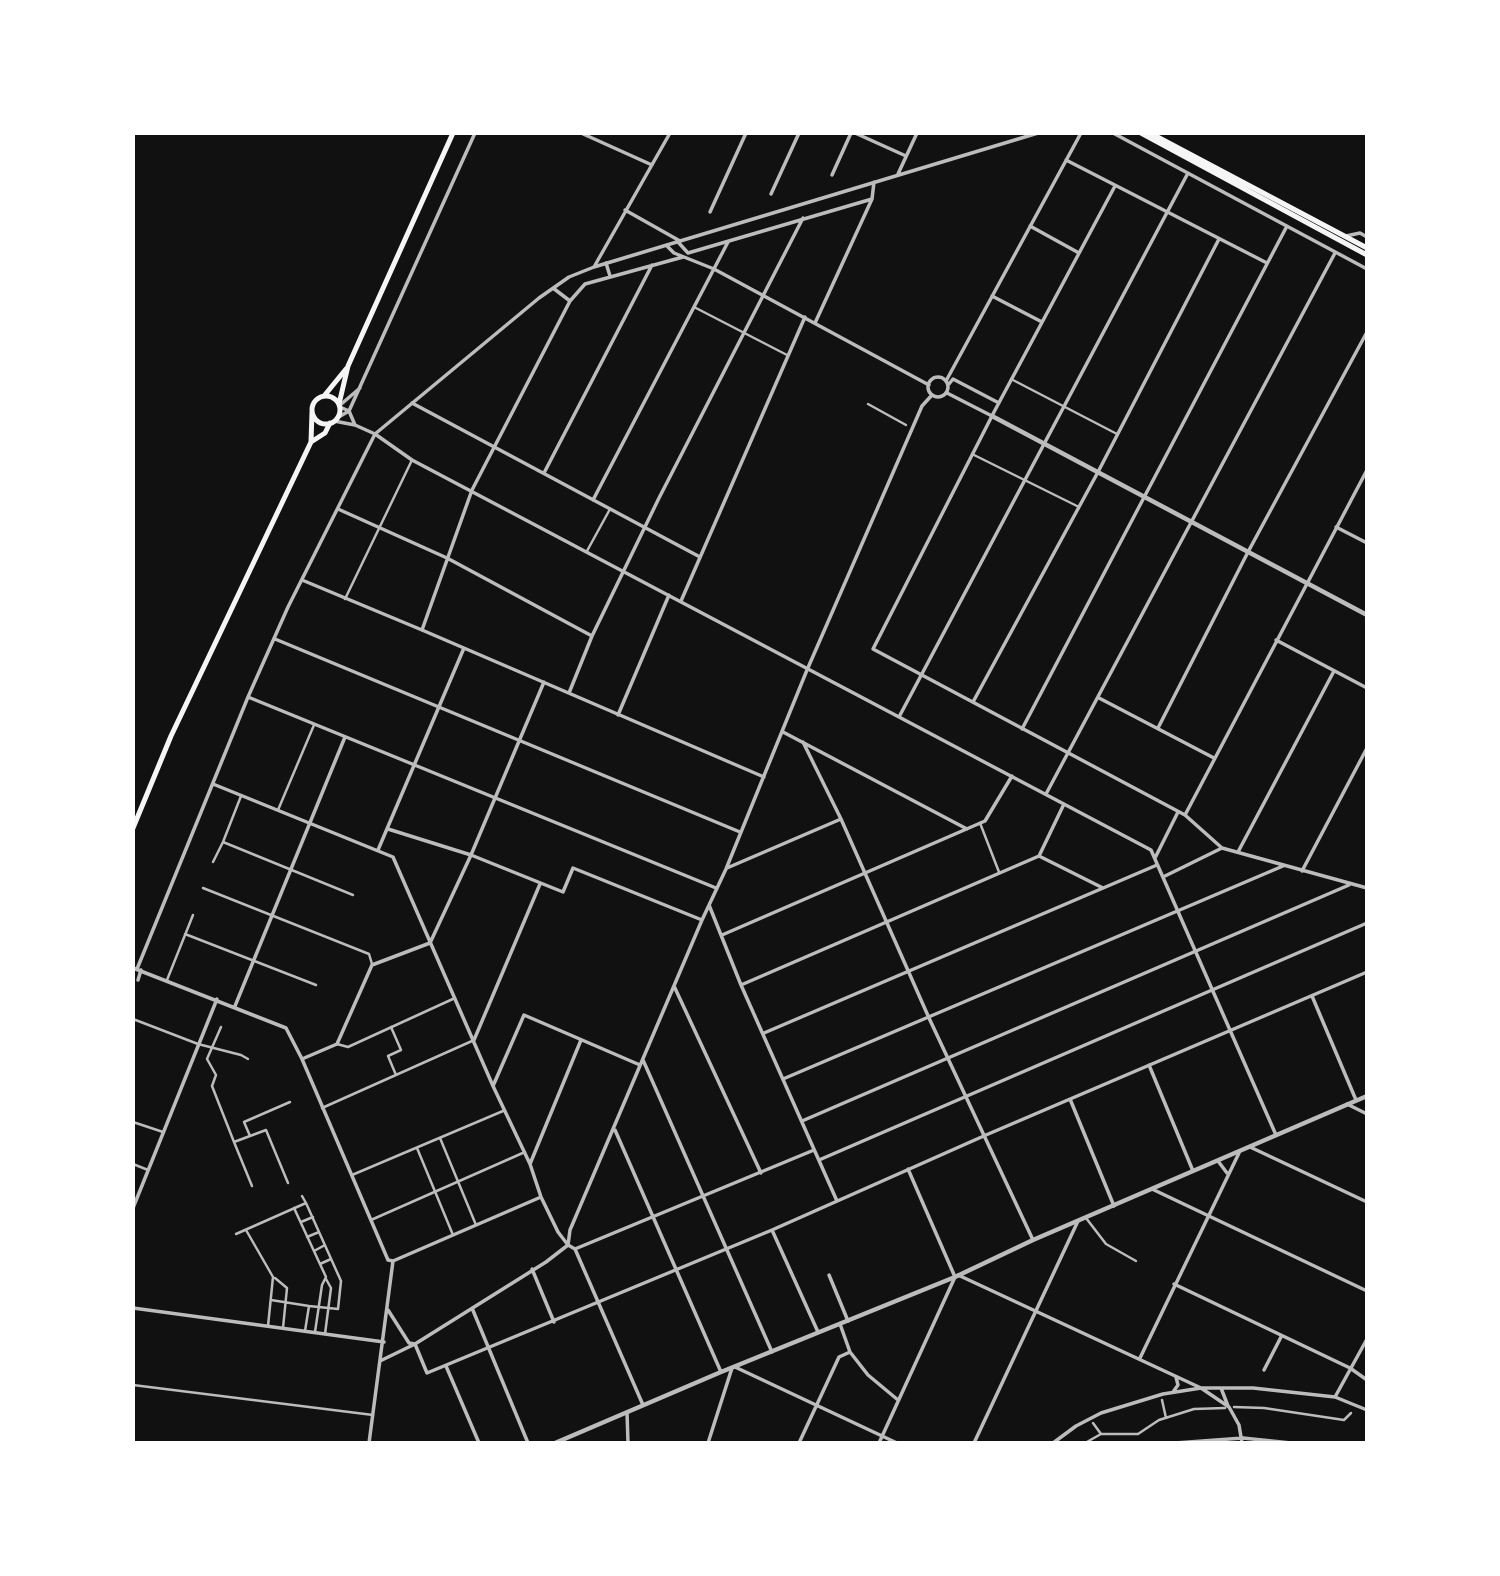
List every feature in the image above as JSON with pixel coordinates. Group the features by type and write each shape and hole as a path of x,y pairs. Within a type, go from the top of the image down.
{"main road":[{"path":"311,442 325,433 334,421 348,366 453,133"},
{"path":"1141,133 1367,255"},
{"path":"1150,133 1367,248"},
{"path":"133,828 171,736 311,442 313,404 324,396 348,366"},
{"path":"324,396 331,397 339,406"},
{"path":"312,412 317,421 334,421"}],"street":[{"path":"334,421 349,411 475,133"},
{"path":"581,133 652,166"},
{"path":"594,267 670,133"},
{"path":"710,212 747,133"},
{"path":"771,194 799,133"},
{"path":"832,175 853,133 906,156"},
{"path":"898,174 917,133"},
{"path":"138,980 137,969 248,697 301,580 375,435 569,277 606,263 1038,133"},
{"path":"947,393 947,383 1081,133"},
{"path":"1113,133 1367,269"},
{"path":"1066,160 1267,263"},
{"path":"900,717 1188,173"},
{"path":"815,323 872,199 874,182"},
{"path":"1115,186 1011,379 873,649 1185,815 1222,848 1366,887"},
{"path":"688,253 872,199"},
{"path":"625,210 679,241 695,260"},
{"path":"569,694 592,636 623,571 803,218"},
{"path":"1030,226 1079,253"},
{"path":"1021,729 1287,226"},
{"path":"1344,236 1360,233 1367,237"},
{"path":"973,702 1118,435 1219,239"},
{"path":"593,500 728,242"},
{"path":"666,245 683,257 713,269 929,385"},
{"path":"1046,794 1335,253"},
{"path":"422,630 472,490 570,301 584,284 683,257"},
{"path":"606,263 610,276"},
{"path":"544,473 652,265"},
{"path":"553,288 570,301"},
{"path":"992,296 1042,322"},
{"path":"694,307 788,355"},
{"path":"681,601 805,317"},
{"path":"1158,728 1248,552 1367,332"},
{"path":"932,395 929,385 932,379 938,377 947,383"},
{"path":"947,383 953,379 999,402"},
{"path":"1011,379 1118,435"},
{"path":"355,425 349,411 339,406 361,386"},
{"path":"932,395 941,397 947,393"},
{"path":"947,393 1367,615"},
{"path":"380,1361 415,1344 568,1245 570,1230 702,919 726,869 807,670 922,406 932,395"},
{"path":"412,403 700,557"},
{"path":"868,404 906,425"},
{"path":"334,421 355,425 375,435 412,460 1151,850 1276,1135"},
{"path":"972,454 1079,507"},
{"path":"345,599 412,460"},
{"path":"1185,815 1367,470"},
{"path":"337,509 447,558 592,636"},
{"path":"587,551 610,509"},
{"path":"1336,527 1367,543"},
{"path":"301,580 764,777"},
{"path":"618,715 669,595"},
{"path":"275,639 740,832"},
{"path":"1276,640 1367,688"},
{"path":"379,850 464,648"},
{"path":"1238,852 1334,671"},
{"path":"372,965 430,943 471,855 544,682"},
{"path":"248,697 717,888"},
{"path":"1099,698 1214,758"},
{"path":"278,810 313,724"},
{"path":"783,733 967,829"},
{"path":"235,1006 345,737"},
{"path":"803,743 841,819 929,1018 1033,1240"},
{"path":"1302,871 1367,748"},
{"path":"722,935 985,821 1012,776"},
{"path":"213,785 393,857 525,1152 541,1197 558,1232 568,1245 575,1249 643,1405"},
{"path":"213,862 242,796"},
{"path":"741,985 1040,856 1064,804"},
{"path":"1155,858 1178,812"},
{"path":"726,869 841,819"},
{"path":"980,823 1000,873"},
{"path":"388,829 471,855 563,892 573,868 702,919"},
{"path":"223,842 353,895"},
{"path":"1163,877 1222,848"},
{"path":"1040,856 1104,888"},
{"path":"764,1033 1157,865"},
{"path":"783,1079 1283,866"},
{"path":"322,1108 474,1040 540,884"},
{"path":"802,1121 1351,884"},
{"path":"203,888 369,954 372,965 337,1044"},
{"path":"709,905 741,985 837,1201"},
{"path":"167,980 193,915"},
{"path":"819,1160 1367,923"},
{"path":"186,934 316,985"},
{"path":"137,969 286,1028 302,1059 388,1260 393,1261 541,1197"},
{"path":"388,1310 409,1342 415,1344 427,1373 772,1230 1367,972"},
{"path":"674,986 761,1173"},
{"path":"1312,995 1356,1100"},
{"path":"302,1059 337,1044 348,1047 456,998"},
{"path":"133,1208 216,999"},
{"path":"494,1086 524,1015 581,1040 642,1062 772,1352"},
{"path":"133,1019 198,1044 248,1059"},
{"path":"221,1027 207,1059 216,1075 212,1086 252,1186"},
{"path":"391,1027 401,1050 388,1056 396,1075"},
{"path":"530,1164 581,1040"},
{"path":"1149,1065 1193,1171"},
{"path":"555,1443 956,1276 1367,1096"},
{"path":"1070,1099 1114,1206"},
{"path":"250,1136 244,1122 290,1102"},
{"path":"1348,1104 1367,1114"},
{"path":"352,1175 505,1110"},
{"path":"133,1122 163,1132"},
{"path":"614,1128 721,1372"},
{"path":"234,1142 266,1130 288,1183"},
{"path":"439,1138 476,1225"},
{"path":"1250,1147 1367,1202"},
{"path":"416,1148 453,1235"},
{"path":"575,1249 814,1150"},
{"path":"371,1220 525,1152"},
{"path":"1140,1358 1239,1153"},
{"path":"1218,1161 1228,1173"},
{"path":"133,1164 148,1170"},
{"path":"908,1169 956,1276 1140,1358 1201,1388 1229,1407"},
{"path":"1152,1189 1367,1291"},
{"path":"271,1300 338,1309 341,1281 302,1196"},
{"path":"236,1234 306,1203"},
{"path":"294,1208 331,1288 325,1334"},
{"path":"300,1222 313,1217"},
{"path":"1086,1218 1106,1244 1136,1261"},
{"path":"974,1443 1078,1221"},
{"path":"246,1230 273,1277 287,1288 283,1328"},
{"path":"772,1230 818,1332"},
{"path":"307,1237 319,1232"},
{"path":"313,1251 325,1245"},
{"path":"320,1264 331,1259"},
{"path":"369,1443 393,1261"},
{"path":"532,1269 554,1322"},
{"path":"829,1275 848,1321"},
{"path":"879,1443 956,1276"},
{"path":"268,1326 273,1277"},
{"path":"315,1332 326,1278"},
{"path":"1174,1284 1350,1368 1367,1380"},
{"path":"305,1331 309,1306"},
{"path":"133,1308 384,1342"},
{"path":"472,1308 528,1443"},
{"path":"839,1324 850,1352 868,1375 898,1401"},
{"path":"1264,1370 1281,1337"},
{"path":"1335,1397 1367,1339"},
{"path":"799,1443 839,1357 850,1352"},
{"path":"446,1366 479,1443"},
{"path":"734,1367 897,1443"},
{"path":"708,1443 734,1367"},
{"path":"1173,1392 1178,1385 1175,1375"},
{"path":"133,1385 373,1415"},
{"path":"1053,1443 1076,1426 1101,1413 1173,1392 1201,1388 1252,1388 1335,1397 1367,1410"},
{"path":"1221,1388 1223,1398 1239,1425 1242,1440"},
{"path":"1162,1400 1166,1418"},
{"path":"1085,1443 1101,1434 1139,1434 1159,1420 1194,1409 1264,1408 1344,1420 1351,1413"},
{"path":"627,1412 628,1443"},
{"path":"1093,1423 1101,1434"},
{"path":"1175,1443 1242,1440 1291,1443"}]}
